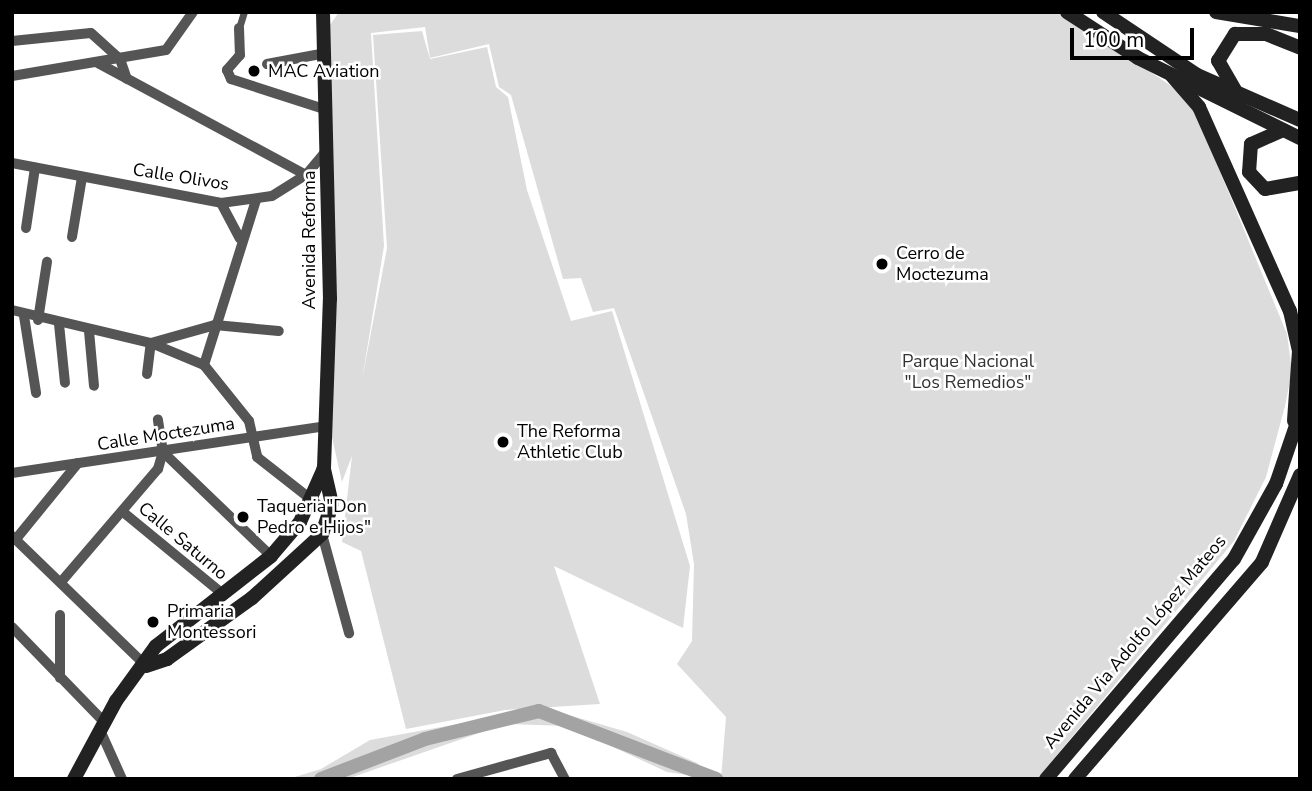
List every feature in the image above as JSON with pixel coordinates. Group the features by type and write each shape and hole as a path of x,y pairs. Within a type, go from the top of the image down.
{"main road":[{"name":"Avenida Reforma","path":"146,666 167,659 251,598 323,534 331,515 324,468 328,150 323,12"},
{"path":"1067,12 1172,76 1292,134"},
{"path":"1102,12 1185,68 1241,96 1300,120"},
{"path":"1216,12 1300,26"},
{"path":"1241,96 1219,61 1236,34 1266,34 1300,48"},
{"path":"1172,76 1199,107 1290,311 1299,351 1293,437"},
{"path":"1292,134 1251,144 1249,172 1265,189 1300,183"},
{"name":"Avenida Via Adolfo López Mateos","path":"1046,779 1234,559 1293,437 1300,414"},
{"name":"Avenida Reforma","path":"74,779 102,726 146,666 156,646 271,556 309,505 324,468"},
{"path":"1075,779 1262,562 1300,475"},
{"path":"1109,740 1133,702 1123,687"}],"street":[{"path":"12,76 166,50 193,12"},
{"path":"244,12 239,28 240,55 227,70 231,79 327,110"},
{"path":"12,41 85,31 120,59 127,79"},
{"path":"267,64 326,53"},
{"path":"98,63 306,175"},
{"name":"Calle Olivos","path":"12,163 221,203 256,200 306,175 328,150"},
{"path":"26,228 35,168"},
{"path":"72,237 82,177"},
{"path":"204,365 240,238 256,200"},
{"path":"221,203 240,238"},
{"path":"38,320 47,262"},
{"path":"12,310 38,320 151,343 204,365 240,407 257,457 309,505 331,515"},
{"path":"24,316 36,393"},
{"path":"59,324 65,383"},
{"path":"151,343 215,325 279,331"},
{"path":"89,331 94,386"},
{"path":"147,374 151,343"},
{"path":"158,419 163,452 271,556"},
{"name":"Calle Moctezuma","path":"12,473 326,426"},
{"path":"61,582 123,512 163,452"},
{"path":"78,463 14,538 146,666"},
{"name":"Calle Saturno","path":"123,512 223,594"},
{"path":"323,534 349,633"},
{"path":"60,615 60,678"},
{"path":"12,627 102,726 122,779"},
{"path":"457,779 551,753 565,779"}],"green space":[{"name":"Parque Nacional \"Los Remedios\"","path":"339,12 1062,12 1180,92 1195,111 1287,334 1292,371 1285,406 1266,477 1234,541 1037,779 721,779 726,717 677,664 692,641 694,564 686,514 614,308 593,312 581,278 563,279 511,95 499,87 489,44 430,58 425,27 371,33 384,246 362,380 387,248 373,35 422,31 430,59 487,47 496,87 508,97 527,190 571,321 612,311 690,566 683,628 554,566 600,704 505,710 406,729 361,551 342,542 352,456 342,482 331,433 330,25"},
{"path":"545,708 627,732 697,763 715,779 667,772 568,726 505,724 347,779 288,779 321,769 370,740"}],"waterway":[{"path":"321,779 425,739 539,711 716,779"}],"place":[{"name":"MAC Aviation","path":"254,71"},
{"name":"Cerro de Moctezuma","path":"882,264"},
{"name":"The Reforma Athletic Club","path":"503,442"},
{"name":"Taqueria\"Don Pedro e Hijos\"","path":"243,517"},
{"name":"Primaria Montessori","path":"153,622"}]}
